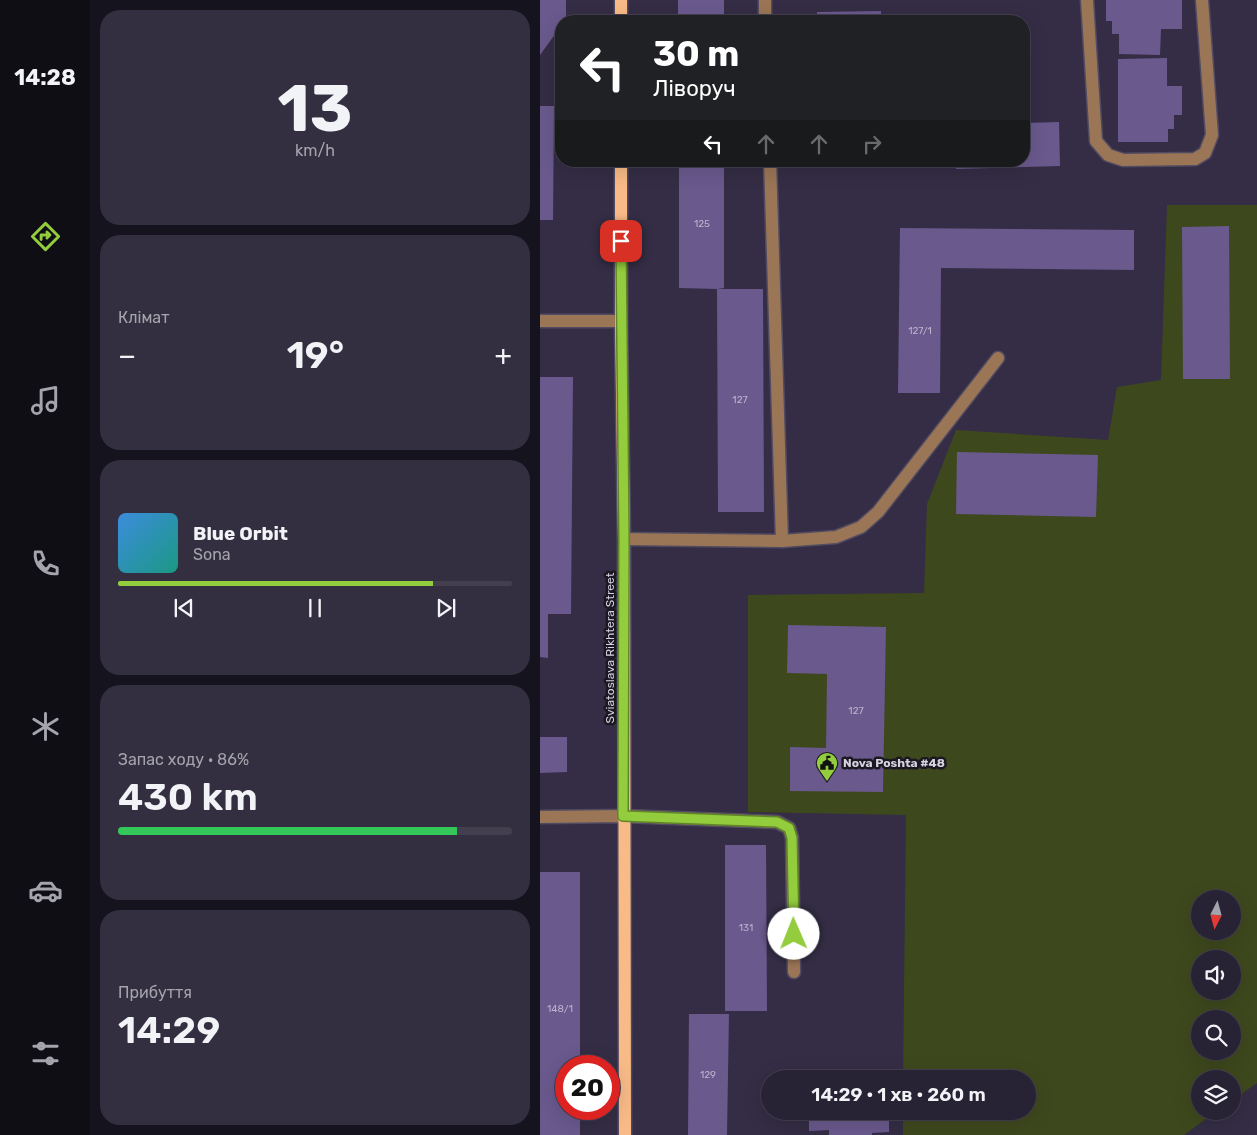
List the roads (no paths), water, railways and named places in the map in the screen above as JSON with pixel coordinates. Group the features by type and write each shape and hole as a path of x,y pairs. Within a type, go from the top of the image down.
{"main road":[{"path":"621,0 621,15"},
{"name":"Sviatoslava Rikhtera Street","path":"621,167 624,539 624,1135"}],"lane":[{"path":"765,0 765,15"},
{"path":"1088,0 1096,141 1108,155 1123,160 1195,159 1205,153 1212,135 1202,0"},
{"path":"770,167 782,540"},
{"path":"540,321 621,321"},
{"path":"624,539 782,540 836,537 862,527 878,512 998,358"},
{"path":"540,817 623,816 777,822 789,828 792,838 794,972"}],"place":[{"name":"Nova Poshta #48","path":"827,782"}]}
